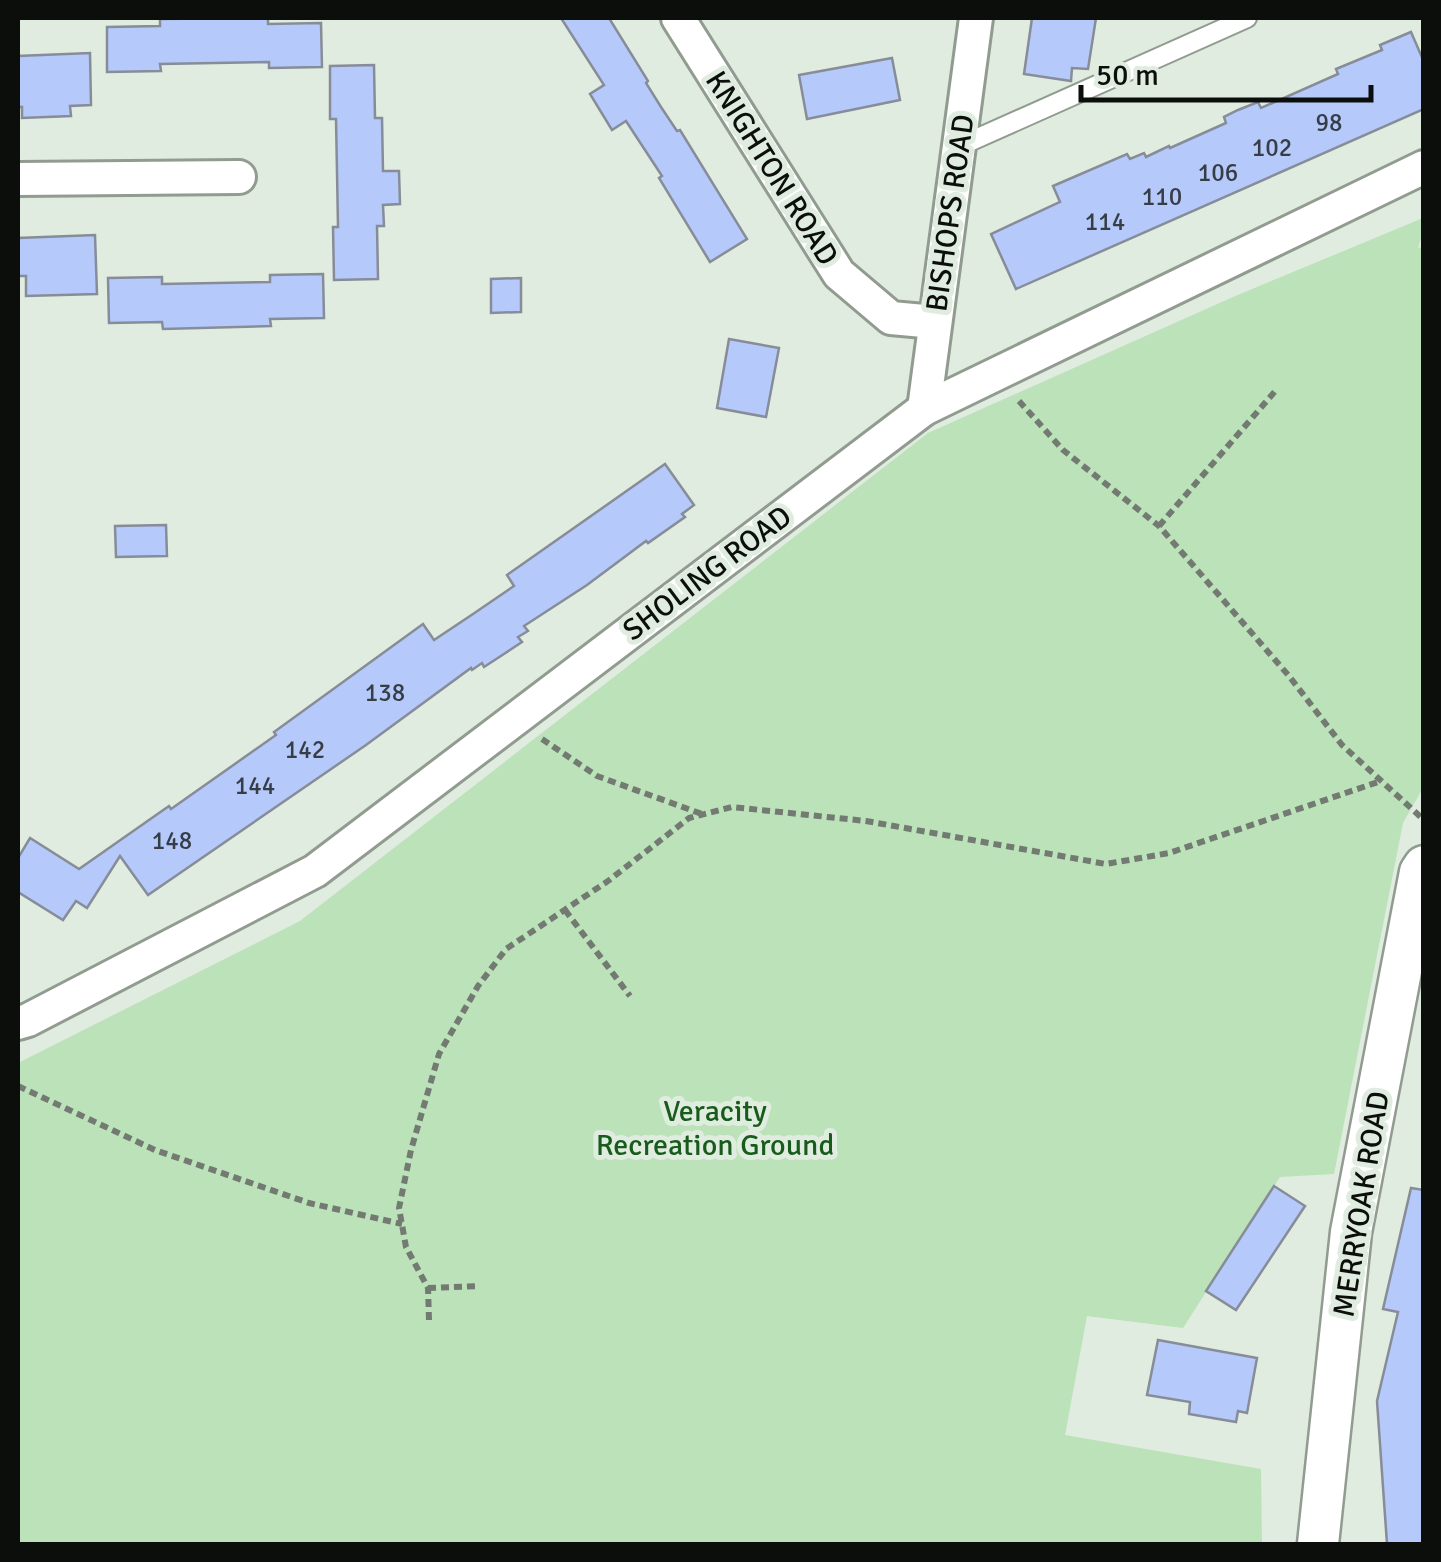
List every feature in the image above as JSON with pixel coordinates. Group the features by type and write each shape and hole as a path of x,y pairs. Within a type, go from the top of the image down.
{"street":[{"name":"KNIGHTON ROAD","path":"678,18 839,274 891,318 935,322"},
{"name":"BISHOPS ROAD","path":"924,408 976,18"},
{"name":"SHOLING ROAD","path":"18,1023 315,871 924,408 1424,167"},
{"path":"18,179 239,176"},
{"name":"MERRYOAK ROAD","path":"1318,1544 1351,1232 1422,871"}],"lane":[{"path":"960,146 1246,18"}],"path":[{"path":"994,374 1064,450 1159,526 1290,676 1342,745 1424,820"},
{"path":"1159,526 1277,389"},
{"path":"515,719 598,776 703,814"},
{"path":"429,1320 428,1288 406,1247 399,1208 411,1150 440,1054 478,986 506,949 608,881 688,818 732,807 866,821 1106,864 1169,853 1382,781"},
{"path":"565,910 630,996"},
{"path":"18,1086 155,1150 309,1202 402,1224"},
{"path":"428,1288 479,1286"}],"green space":[{"name":"Veracity Recreation Ground","path":"1423,218 1418,248 1423,247 1423,788 1403,823 1334,1174 1280,1177 1183,1328 1087,1316 1065,1435 1261,1469 1262,1544 18,1544 18,1063 300,921 928,433 1233,297"}],"building":[{"path":"268,18 268,24 321,23 322,67 269,68 269,62 160,64 161,71 107,72 107,27 160,26 160,19"},
{"path":"561,18 609,18 646,83 747,239 710,262 626,121 612,130 590,94 604,85"},
{"path":"1032,18 1096,18 1088,69 1072,68 1071,81 1024,74"},
{"path":"1411,32 1424,62 1424,109 1016,289 991,234 1060,202 1053,186 1127,154 1130,159 1144,153 1146,157 1170,148 1226,123 1224,117 1238,110 1258,102 1261,108 1338,74 1336,69 1382,50 1380,45"},
{"path":"90,53 91,105 70,106 71,116 22,118 22,107 18,107 18,56"},
{"path":"892,58 900,100 807,119 799,75"},
{"path":"374,65 375,118 382,118 383,171 399,171 400,204 383,205 384,226 377,226 378,279 334,280 337,172 336,119 330,119 330,66"},
{"path":"95,235 97,294 26,296 26,276 18,276 18,238"},
{"path":"323,274 324,318 270,319 271,326 163,329 162,322 109,323 108,278 162,277 162,284 270,282 270,275"},
{"path":"521,278 521,312 491,313 491,279"},
{"path":"729,339 779,348 766,417 717,408"},
{"path":"665,464 694,505 682,514 685,517 524,626 528,631 518,637 522,642 484,667 482,663 471,668 148,895 120,856 87,908 76,901 63,920 18,892 18,858 30,838 79,869 276,735 274,732 423,624 434,640 514,586 507,575"},
{"path":"166,525 167,556 116,557 115,526"},
{"path":"1274,1186 1305,1206 1236,1310 1206,1291"},
{"path":"1411,1188 1424,1190 1424,1544 1387,1544 1377,1401 1398,1312 1383,1309"},
{"path":"1158,1340 1257,1358 1247,1413 1238,1411 1236,1422 1189,1414 1190,1402 1147,1395"}]}
